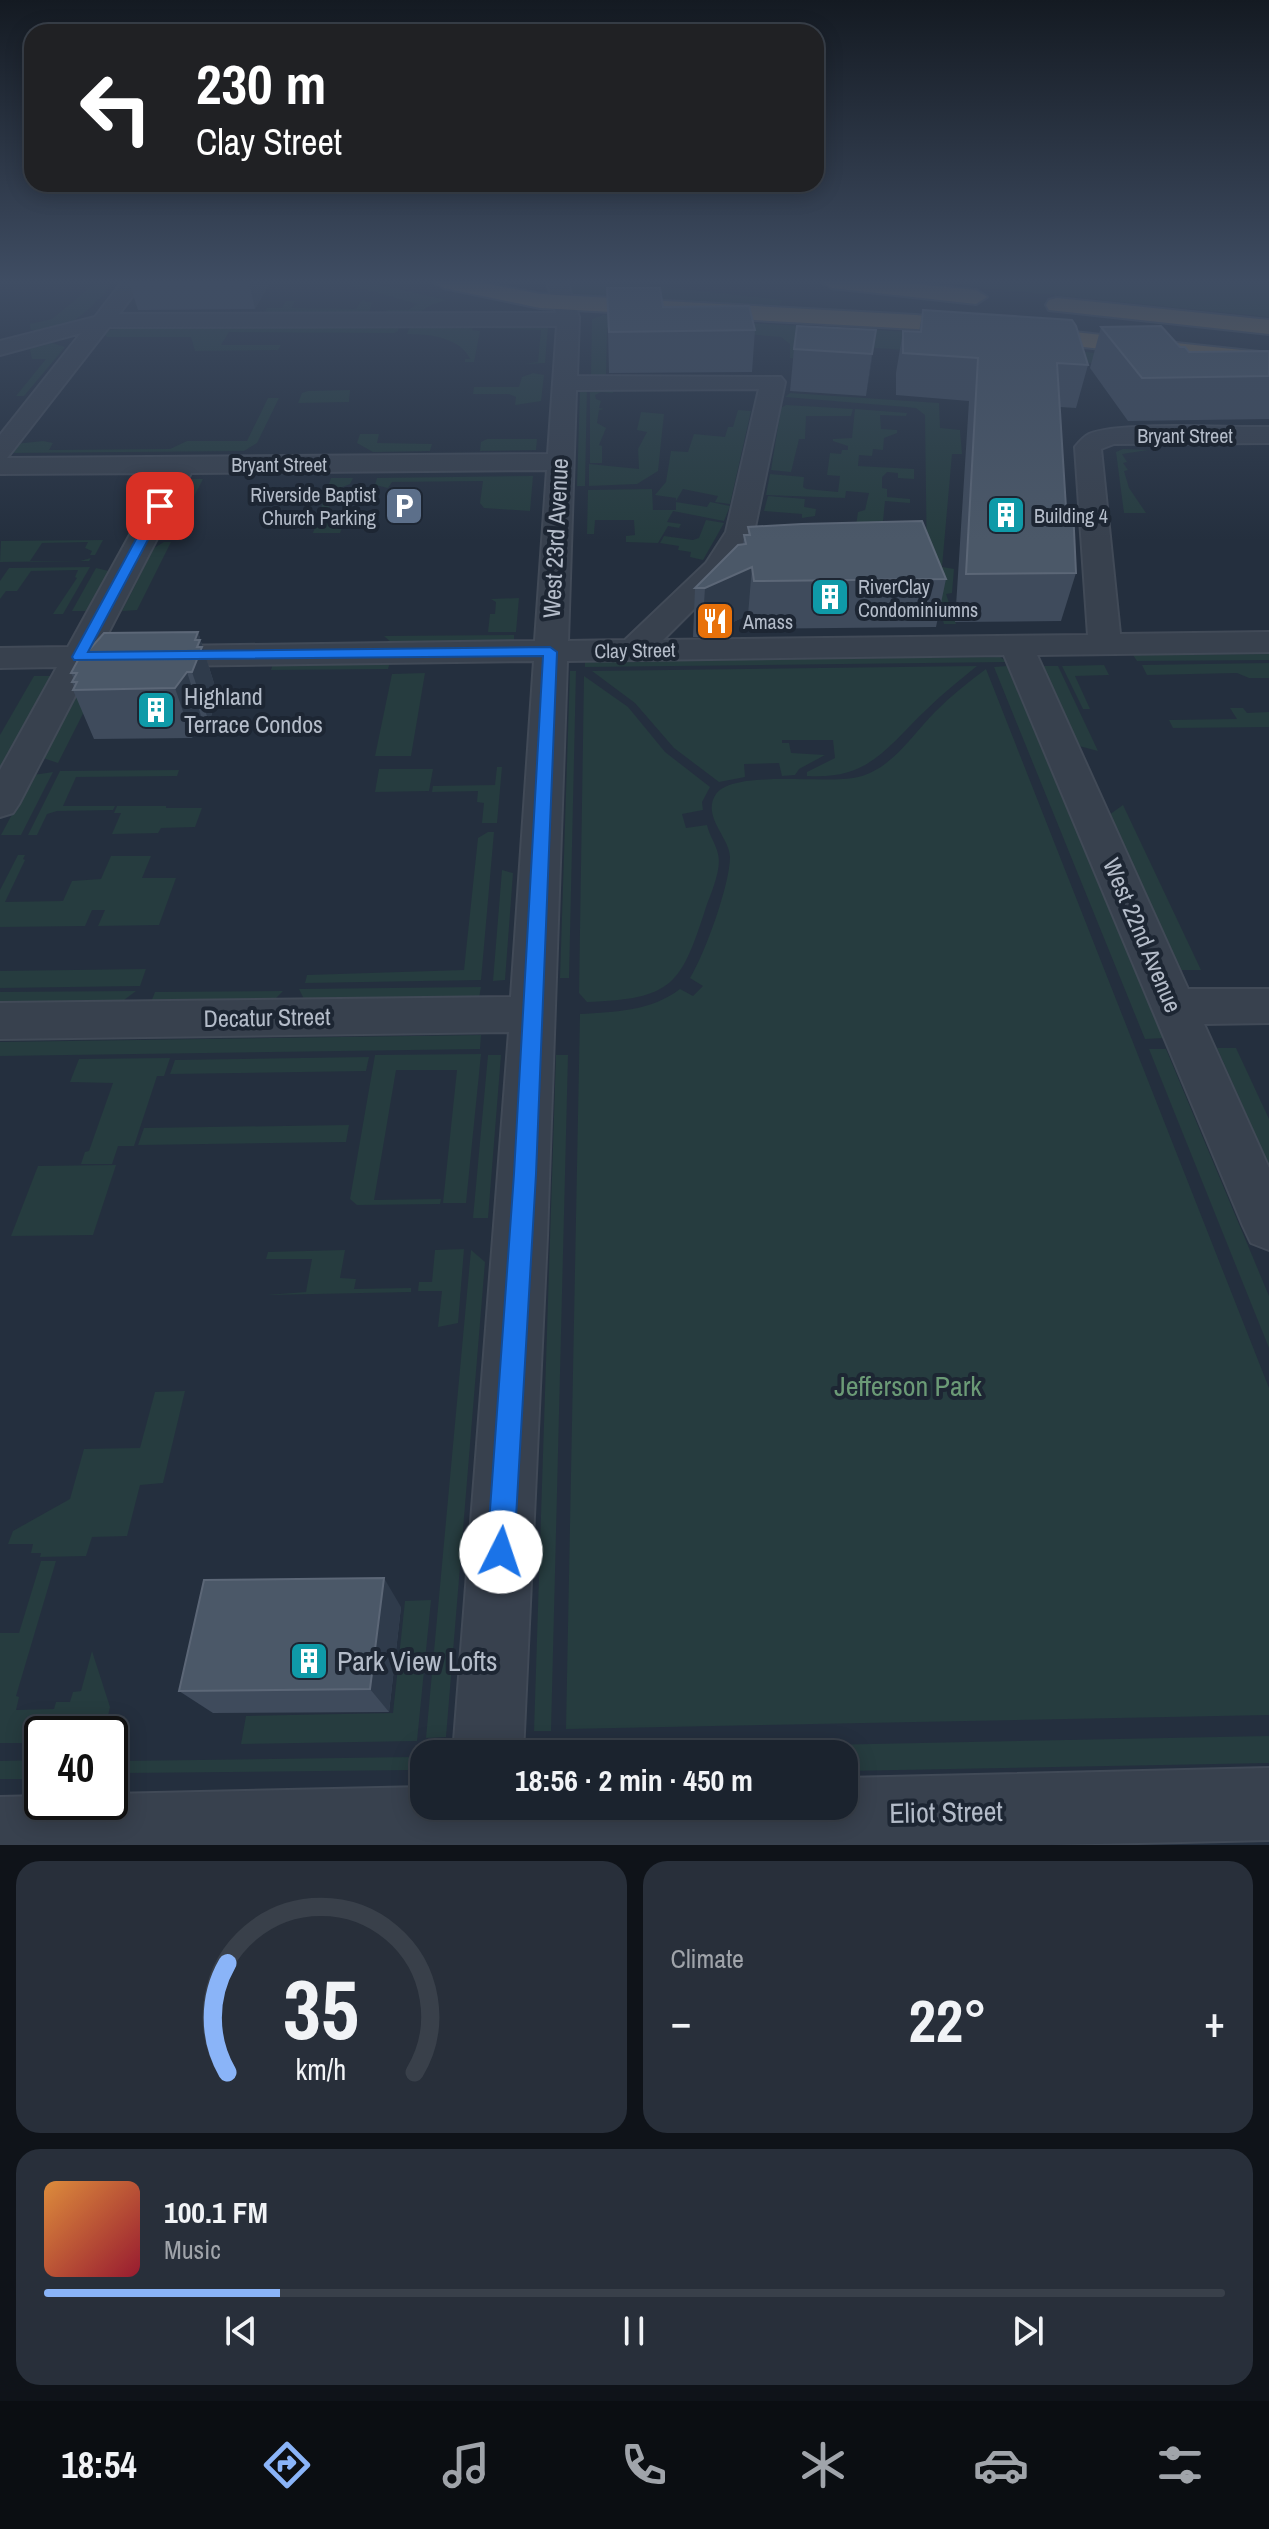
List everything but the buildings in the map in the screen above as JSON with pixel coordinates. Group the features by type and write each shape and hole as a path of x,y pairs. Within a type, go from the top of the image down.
{"street":[{"path":"0,452 66,368"},
{"name":"West 23rd Avenue","path":"489,1740 533,1014 563,368"},
{"path":"563,383 773,382 740,532 718,568 633,651"},
{"name":"Bryant Street","path":"1105,643 1088,453 1092,443 1125,436 1269,435"},
{"name":"Bryant Street","path":"0,466 559,462"},
{"path":"0,804 182,465"},
{"name":"Clay Street","path":"0,658 1269,642"},
{"name":"West 22nd Avenue","path":"1016,644 1269,1226"},
{"path":"1174,1007 1269,1006"},
{"name":"Decatur Street","path":"0,1021 533,1014"},
{"name":"Eliot Street","path":"0,1833 485,1825 1269,1804"}],"green space":[{"path":"39,368 47,368 24,396 16,396"},
{"path":"591,368 606,368 606,375 591,376"},
{"path":"1154,368 1220,368 1269,374 1269,391"},
{"path":"533,373 544,375 541,401 515,405 516,397 509,394 473,394 474,387 519,387 522,377"},
{"path":"587,387 585,486 577,486 580,391"},
{"path":"590,387 614,388 613,393 595,395 601,401 599,408 604,409 599,410 597,423 606,428 599,445 602,446 602,463 590,463"},
{"path":"350,390 349,402 298,403 302,393 308,391"},
{"path":"790,393 939,403 940,428 960,430 962,454 952,454 942,567 954,569 952,593 946,594 956,624 944,624 927,570 925,415 916,408 785,397"},
{"path":"268,398 279,398 257,443 244,451 8,453 15,444 43,441 53,443 49,450 170,449 187,441 247,441"},
{"path":"786,405 853,409 851,416 806,416 805,439 799,439 791,472 771,470 781,408"},
{"path":"855,409 907,413 906,416 880,415 881,429 897,430 897,433 884,438 883,450 873,449 872,456 859,455 858,466 914,469 914,479 898,478 898,473 887,472 882,477 882,488 887,489 887,497 910,499 910,503 885,501 883,521 889,522 856,526 858,512 865,510 869,493 846,491 845,498 766,495 770,474 804,477 803,487 806,489 838,492 840,476 827,475 830,453 841,454 842,450 848,450 848,446 833,439 852,438"},
{"path":"738,410 751,411 730,504 715,502 718,496 683,489 676,501 676,498 655,495 666,482 671,451 688,452 694,434 725,437 728,427 733,427"},
{"path":"641,412 664,414 658,471 637,484 589,486 589,464 639,469 638,449 647,432 637,430"},
{"path":"360,434 379,434 377,443 432,444 430,451 373,452 357,443"},
{"path":"487,439 537,439 536,450 480,451 481,442"},
{"path":"1123,449 1148,450 1122,454 1127,462 1123,463 1128,470 1124,471 1129,488 1146,513 1124,513 1116,452"},
{"path":"533,476 530,511 484,508 480,503 483,481 392,482 388,488 375,485 377,478"},
{"path":"331,478 353,478 350,484 335,490 324,522 342,527 340,533 313,533"},
{"path":"190,479 203,479 175,534 168,534 164,529"},
{"path":"652,489 653,510 676,510 676,502 707,507 710,502 730,506 724,521 673,511 667,522 681,524 679,528 668,526 658,543 626,542 626,536 635,535 634,520 595,520 594,534 587,534 588,490"},
{"path":"768,496 805,499 804,507 816,509 815,516 802,518 802,514 764,511"},
{"path":"706,520 724,523 703,560 690,557 691,552 678,550 679,546 660,543 664,536 699,538"},
{"path":"103,540 95,555 90,555 92,551 85,548 88,542 42,543 30,561 80,561 91,558 89,561 0,562 1,541"},
{"path":"171,542 137,610 122,611 154,548"},
{"path":"90,567 63,614 53,614 77,578 78,570 31,571 17,591 6,591 0,599 0,581 9,568"},
{"path":"96,568 109,571 87,611 72,611"},
{"path":"519,598 516,632 488,632 490,614 495,614 496,602 491,599"},
{"path":"514,635 514,642 392,643 384,636"},
{"path":"1269,654 1269,660 1137,661 1133,655"},
{"path":"1000,657 1007,662 585,667 585,661"},
{"path":"390,662 388,669 271,670 273,663"},
{"path":"1269,663 1269,678 1249,678 1237,673 1147,675 1142,665"},
{"path":"1104,665 1109,675 1075,676 1090,709 1083,709 1062,666"},
{"path":"977,666 938,698 887,749 861,767 828,776 807,776 807,772 835,758 833,740 782,740 782,743 789,743 791,753 825,755 799,769 795,775 782,776 779,763 744,764 745,777 719,782 674,748 635,703 592,671"},
{"path":"1007,666 1163,1038 1145,1039 994,667"},
{"path":"1043,666 1058,666 1098,751 1079,746"},
{"name":"Jefferson Park","path":"986,669 1269,1388 1269,1715 566,1729 580,1014 645,1006 680,989 693,996 703,986 690,978 716,919 730,857 712,810 716,794 726,786 742,782 843,779 870,773 891,759 941,706"},
{"path":"570,671 576,671 569,978 560,978"},
{"path":"425,673 411,756 375,756 392,674"},
{"path":"34,676 51,676 0,767 0,735"},
{"path":"85,676 101,678 58,763 43,758"},
{"path":"584,676 628,707 665,752 710,787 702,802 703,810 682,814 686,828 707,825 719,860 715,881 689,954 669,983 638,997 587,1002 579,993"},
{"path":"1230,708 1243,708 1247,713 1269,712 1269,727 1173,728 1169,720 1237,719"},
{"path":"497,767 502,767 497,823 482,823 484,803 477,802 478,791 432,792 433,786 495,785"},
{"path":"379,769 433,769 429,791 375,792"},
{"path":"179,770 177,776 76,777 63,806 115,806 113,810 57,811 47,814 37,835 28,835 60,771"},
{"path":"53,772 21,835 1,835 33,775"},
{"path":"1123,805 1201,970 1180,970 1109,815"},
{"path":"117,806 202,808 195,827 161,828 158,833 112,834 121,813 114,813"},
{"path":"494,832 481,980 305,983 307,975 464,970 478,838"},
{"path":"18,855 25,855 25,860 5,902 63,901 72,881 101,879 111,856 151,856 142,878 176,878 159,925 98,926 105,910 92,910 85,926 0,927 0,890"},
{"path":"502,870 513,873 505,980 493,981"},
{"path":"146,969 140,986 0,988 0,971"},
{"path":"481,987 479,998 304,999 299,989"},
{"path":"136,991 120,1003 0,1004 0,992"},
{"path":"283,991 273,1001 151,1002 155,992"},
{"path":"481,1035 480,1049 0,1056 0,1042"},
{"path":"1217,1048 1236,1048 1269,1119 1269,1165"},
{"path":"1149,1049 1166,1049 1269,1296 1269,1348"},
{"path":"481,1054 466,1203 443,1203 457,1070 396,1070 374,1200 441,1199 440,1204 357,1205 350,1199 375,1055"},
{"path":"488,1055 501,1055 488,1218 473,1218"},
{"path":"556,1055 568,1055 551,1731 534,1731"},
{"path":"369,1057 366,1071 170,1074 175,1060"},
{"path":"170,1058 164,1076 157,1076 134,1146 118,1146 112,1164 81,1164 85,1152 89,1151 113,1083 70,1082 79,1059"},
{"path":"349,1125 346,1142 138,1145 144,1128"},
{"path":"116,1165 93,1235 11,1236 38,1166"},
{"path":"464,1249 458,1323 438,1327 442,1291 418,1291 419,1282 432,1282 435,1250"},
{"path":"345,1250 340,1278 356,1279 354,1289 411,1288 411,1292 266,1295 306,1292 312,1259 266,1259 268,1252"},
{"path":"471,1250 485,1262 446,1737 426,1738"},
{"path":"185,1391 163,1483 140,1485 127,1536 92,1537 86,1556 40,1557 41,1553 31,1553 33,1544 8,1544 13,1531 70,1499 84,1449 140,1448 155,1392"},
{"path":"41,1561 56,1561 16,1696 19,1697 16,1710 54,1709 56,1702 70,1702 73,1692 81,1691 92,1651 110,1707 108,1716 24,1716 24,1743 0,1743 0,1633 19,1633"},
{"path":"431,1600 417,1740 241,1744 246,1716 393,1713 405,1601"},
{"path":"1269,1736 1269,1763 858,1771 858,1744"},
{"path":"410,1757 410,1770 128,1773 128,1761"},
{"path":"24,1760 24,1779 0,1779 0,1761"}],"place":[{"name":"Riverside Baptist Church Parking","path":"404,506"},
{"name":"Building 4","path":"1006,515"},
{"name":"RiverClay Condominiumns","path":"830,597"},
{"name":"Amass","path":"715,621"},
{"name":"Highland Terrace Condos","path":"156,710"},
{"name":"Park View Lofts","path":"309,1661"}],"route":[{"path":"160,506 79,657 550,652 525,1174 501,1552"}]}
